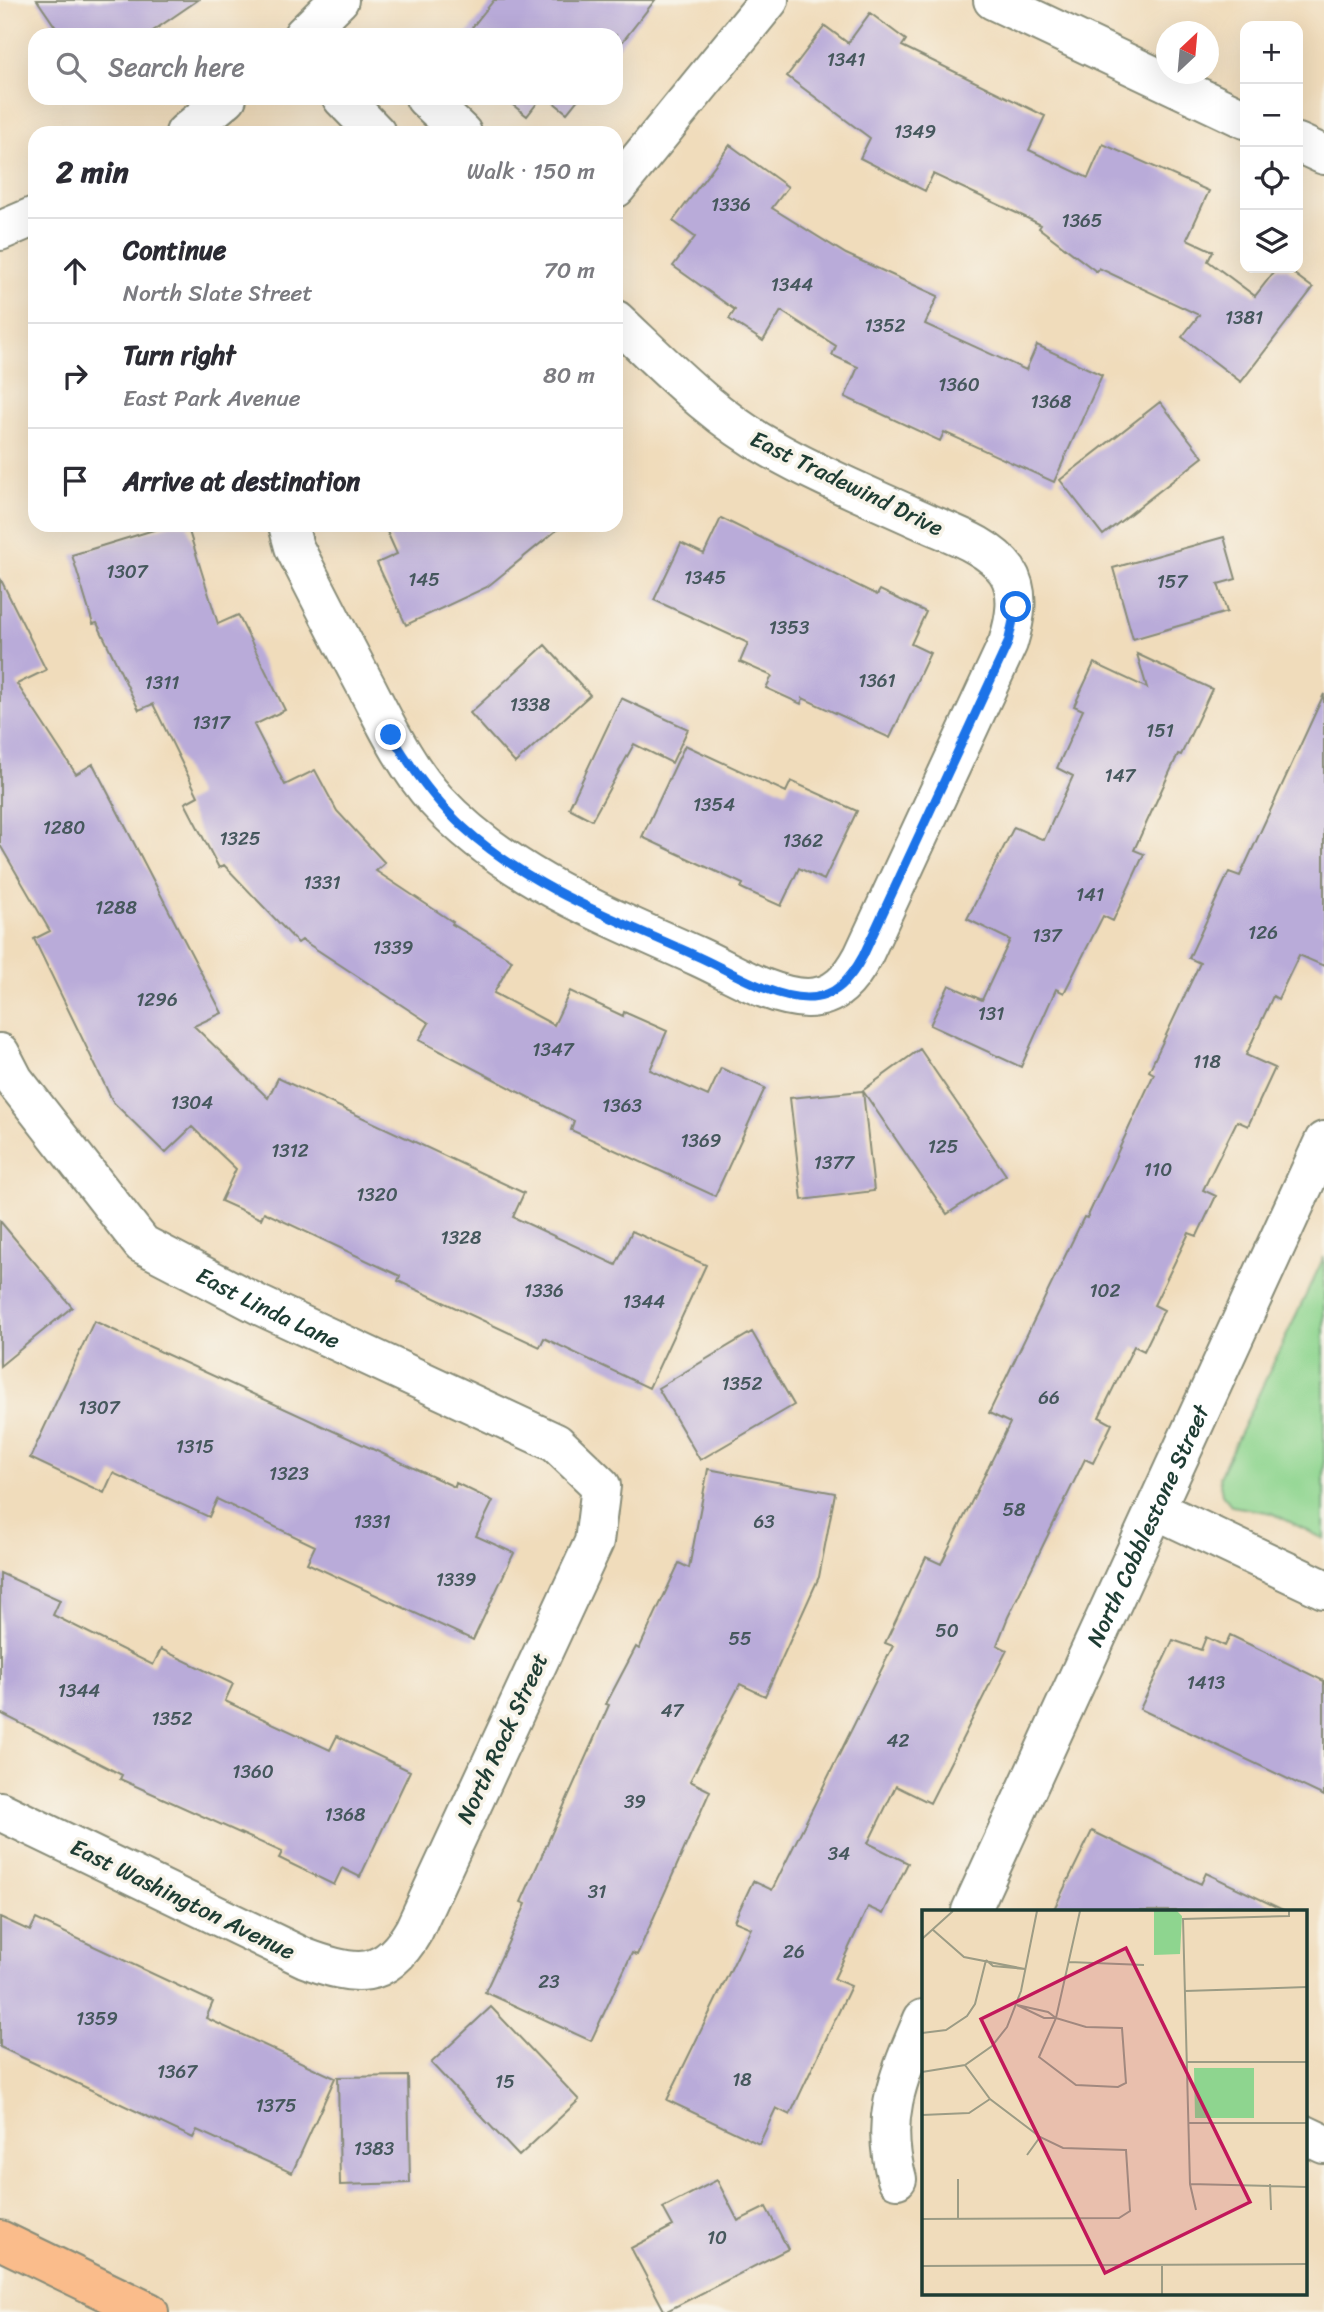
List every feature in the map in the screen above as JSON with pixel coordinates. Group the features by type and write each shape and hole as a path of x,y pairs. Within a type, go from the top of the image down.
{"main road":[{"path":"0,2240 149,2312"}],"street":[{"path":"623,179 769,0"},
{"path":"993,0 1240,117"},
{"path":"193,126 219,105"},
{"path":"349,105 369,126"},
{"path":"432,105 454,126"},
{"path":"1303,145 1324,155"},
{"path":"0,231 28,219"},
{"name":"East Tradewind Drive","path":"290,532 293,547 391,735 435,799 494,852 565,896 768,989 807,998 825,996 842,987 863,956 1008,643 1016,607 1014,588 1007,572 976,546 802,465 744,433 696,395 623,327"},
{"name":"East Linda Lane","path":"5,1073 142,1244 261,1306 556,1443 601,1486"},
{"name":"North Cobblestone Street","path":"971,1910 1157,1510 1324,1140"},
{"name":"North Rock Street","path":"370,1971 396,1955 414,1930 594,1542 601,1486"},
{"path":"1157,1510 1324,1589"},
{"name":"East Washington Avenue","path":"0,1811 305,1958 350,1971 370,1971"},
{"path":"897,2179 890,2155 888,2126 901,2070 922,2021"},
{"path":"1306,2135 1324,2144"}],"green space":[{"path":"1324,1257 1324,1539 1272,1513 1232,1506 1222,1494 1219,1477"}],"building":[{"path":"37,0 198,0 157,28 56,28"},
{"path":"494,0 655,0 623,41 623,28 472,28"},
{"path":"870,13 906,40 902,46 1045,116 1029,150 1088,178 1103,144 1209,191 1187,239 1213,251 1208,261 1255,296 1273,273 1293,273 1313,288 1241,382 1182,337 1199,315 1099,268 1097,272 1039,228 1041,225 933,174 925,191 860,158 870,138 787,76 825,26 848,43"},
{"path":"513,105 536,105 527,116"},
{"path":"557,105 573,105 567,113"},
{"path":"730,145 788,187 772,208 846,254 938,296 925,324 1026,370 1037,345 1102,375 1054,482 944,432 940,441 845,397 858,367 832,355 836,346 781,311 763,341 729,319 735,310 673,266 695,237 673,221"},
{"path":"1160,402 1203,457 1103,535 1060,480"},
{"path":"721,518 877,595 880,590 926,612 911,644 930,653 890,738 803,698 801,704 766,688 772,676 740,662 748,643 654,600 681,543 704,554"},
{"path":"147,532 189,532 218,624 238,615 285,710 254,725 285,785 315,770 337,811 385,863 376,871 453,922 452,924 512,960 494,993 554,1025 570,991 623,1016 624,1012 667,1031 650,1070 708,1096 721,1068 765,1088 715,1196 571,1130 574,1121 419,1040 429,1023 302,940 298,943 224,865 219,868 185,803 198,796 153,704 139,710 97,623 93,624 72,555"},
{"path":"387,532 554,532 487,587 406,625 377,563 397,554"},
{"path":"1224,537 1236,579 1218,584 1227,612 1133,639 1113,568"},
{"path":"0,578 46,670 17,684 76,774 93,764 222,1013 194,1026 268,1098 278,1078 524,1193 513,1217 616,1265 632,1231 706,1265 649,1388 544,1338 540,1347 398,1281 400,1276 264,1212 261,1219 221,1201 236,1169 192,1127 165,1153 113,1102 34,939 50,931 0,845"},
{"path":"545,645 590,695 515,763 470,713"},
{"path":"1137,654 1212,689 1181,755 1178,754 1134,850 1144,854 1113,921 1103,916 1064,993 1056,989 1021,1067 930,1025 949,985 982,1000 1010,940 967,919 1014,827 1044,840 1073,776 1057,768 1083,710 1074,706 1094,663 1147,688"},
{"path":"1324,694 1324,966 1299,955 1278,999 1273,996 1246,1055 1275,1068 1248,1126 1237,1121 1203,1190 1216,1196 1197,1236 1189,1233 1154,1305 1164,1310 1144,1351 1134,1346 1099,1417 1112,1424 1093,1463 1085,1459 1008,1617 997,1645 1007,1650 930,1803 896,1786 868,1843 908,1863 883,1914 868,1907 834,1979 851,1986 790,2115 776,2108 759,2144 667,2100 751,1928 734,1921 753,1881 772,1890 893,1646 885,1643 926,1557 941,1564 1010,1423 989,1413 1084,1217 1087,1218 1154,1074 1149,1071 1200,963 1189,958 1229,872 1240,876"},
{"path":"621,698 688,729 672,763 634,744 592,820 569,808"},
{"path":"685,745 786,792 791,781 857,811 824,880 799,868 781,906 741,888 743,884 642,837"},
{"path":"920,1049 1006,1175 947,1214 863,1091 874,1191 802,1200 790,1098 862,1091"},
{"path":"0,1221 72,1307 0,1366"},
{"path":"94,1321 455,1487 456,1483 493,1501 476,1536 514,1553 473,1640 307,1563 315,1546 217,1499 209,1517 113,1473 104,1493 30,1458"},
{"path":"752,1332 794,1405 700,1460 658,1388"},
{"path":"708,1469 835,1493 819,1577 765,1696 740,1684 690,1781 710,1791 637,1955 632,1953 591,2041 485,1992 526,1904 521,1902 609,1705 606,1704 636,1647 639,1649 679,1563 689,1568"},
{"path":"0,1573 60,1600 53,1615 153,1665 161,1649 233,1684 225,1701 330,1750 337,1736 410,1771 360,1877 342,1868 334,1885 279,1858 282,1852 120,1779 122,1775 0,1713"},
{"path":"1230,1635 1324,1681 1324,1796 1140,1709 1173,1640 1201,1650 1206,1637 1225,1646"},
{"path":"1092,1831 1201,1884 1206,1873 1283,1910 1053,1910"},
{"path":"0,1917 30,1931 36,1919 213,2002 206,2018 335,2078 292,2173 197,2130 193,2138 0,2047"},
{"path":"491,2007 579,2100 519,2156 431,2063"},
{"path":"408,2076 410,2183 340,2185 338,2077"},
{"path":"717,2180 738,2221 766,2207 788,2249 665,2312 631,2248 673,2226 663,2208"}],"route":[{"path":"391,735 435,799 494,852 533,877 565,896 768,989 807,998 825,996 842,987 863,956 1008,643 1016,607"}]}
